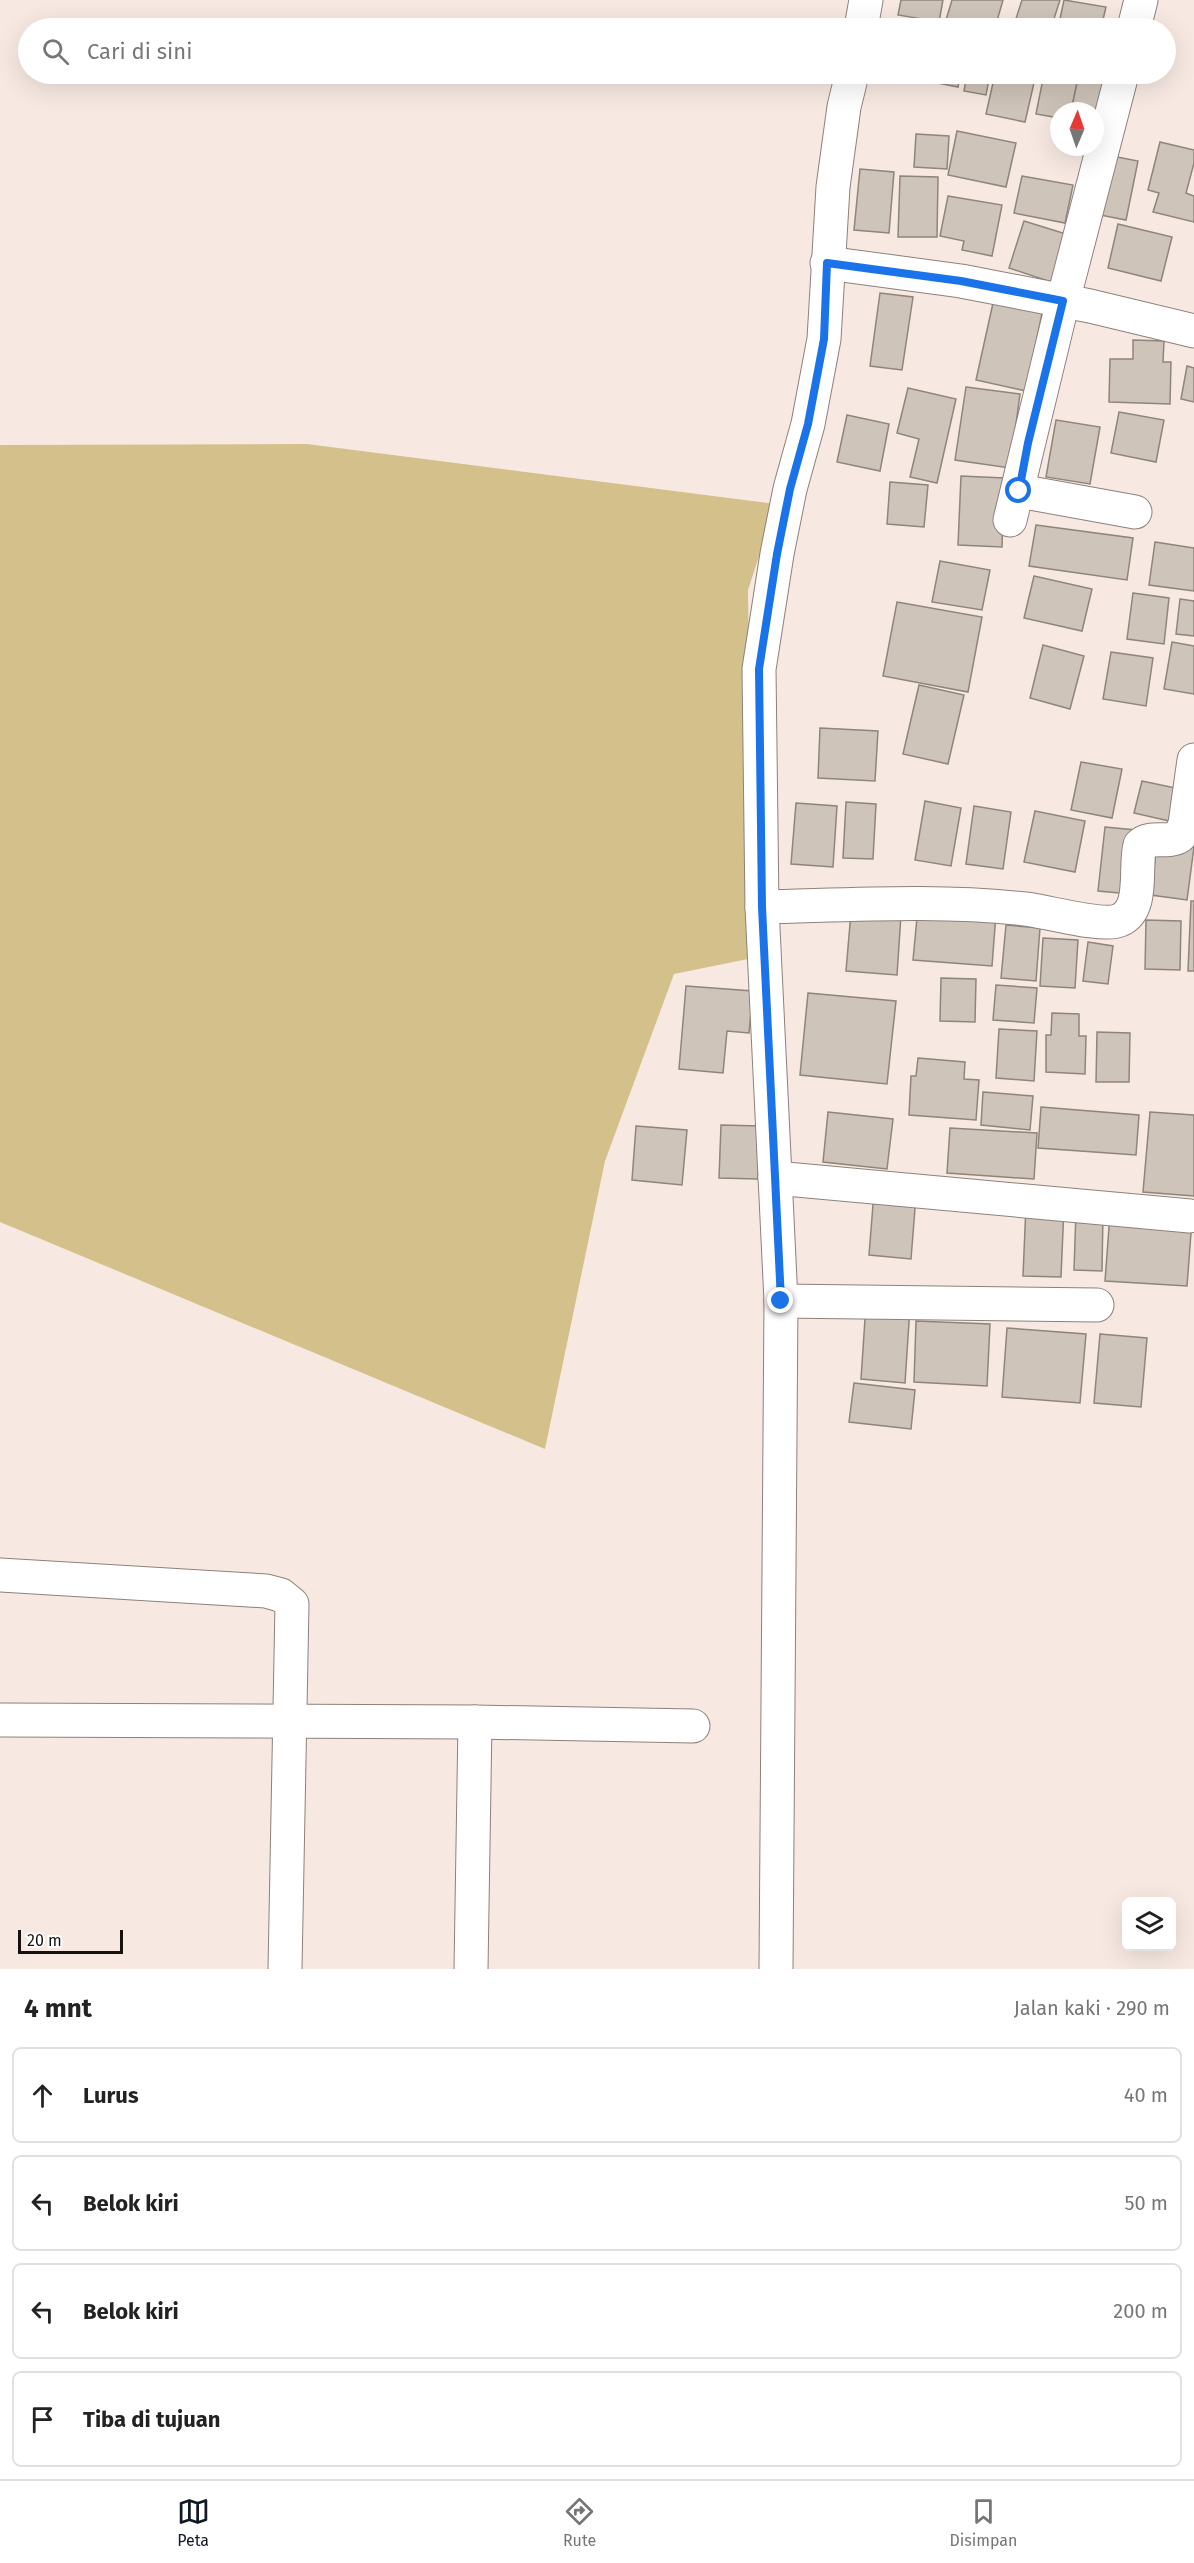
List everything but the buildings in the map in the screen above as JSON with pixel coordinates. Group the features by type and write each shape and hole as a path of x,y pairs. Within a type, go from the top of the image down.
{"street":[{"path":"863,18 866,0"},
{"path":"1136,18 1141,0"},
{"path":"776,1969 781,1301 762,907 759,669 777,554 790,489 808,424 824,339 833,187 844,107 850,84"},
{"path":"1119,84 1063,301 1014,506 1135,512"},
{"path":"827,263 961,281 1063,301 1194,331"},
{"path":"762,907 902,903 1026,909 1101,922 1119,921 1128,914 1137,893 1140,845 1146,840 1175,839 1180,836 1185,824 1194,760"},
{"path":"775,1178 1190,1216"},
{"path":"781,1301 1097,1305"},
{"path":"0,1575 266,1591 281,1594 292,1604 285,1969"},
{"path":"0,1720 475,1722 693,1726"},
{"path":"471,1969 475,1722"}],"shaded area":[{"path":"307,444 776,504 748,590 753,958 674,974 605,1161 545,1449 0,1222 0,445"}],"route":[{"path":"781,1301 762,907 759,669 777,554 790,489 808,424 824,339 827,263 961,281 1063,301 1028,443 1019,491"}]}
